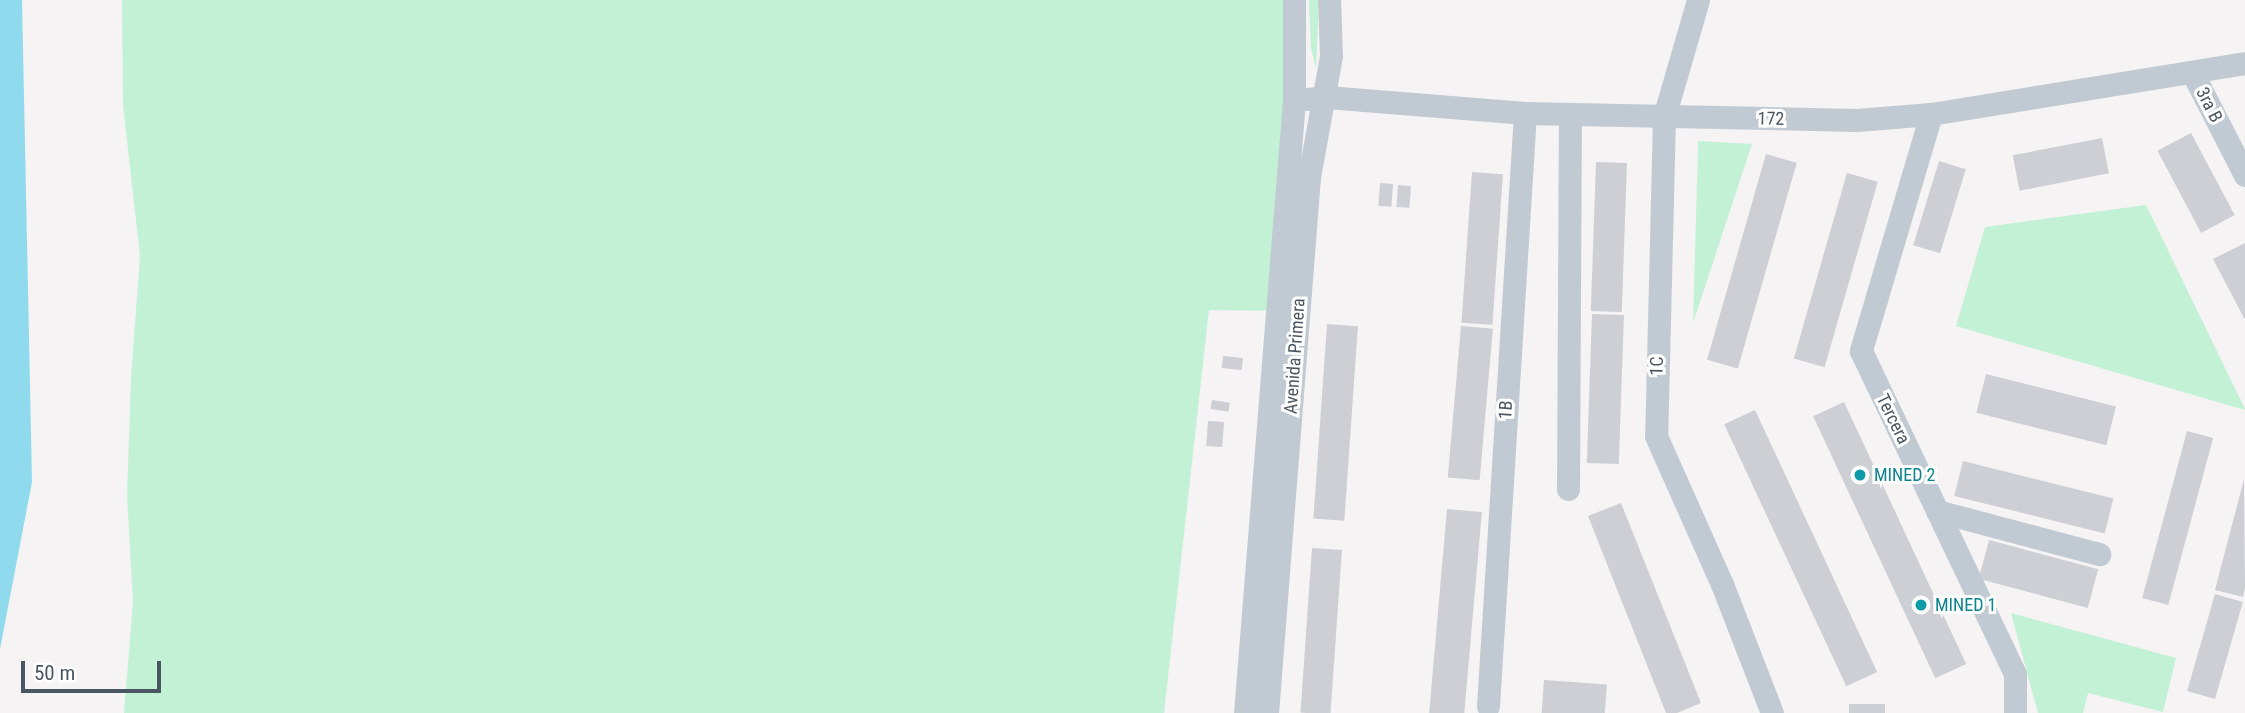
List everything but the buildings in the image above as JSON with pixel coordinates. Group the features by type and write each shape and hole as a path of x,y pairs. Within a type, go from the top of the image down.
{"street":[{"name":"Avenida Primera","path":"1245,713 1294,100 1294,0"},
{"name":"Avenida Primera","path":"1267,713 1308,177 1327,97 1331,56 1329,0"},
{"name":"1C","path":"1698,0 1664,117 1656,436 1722,584 1772,713"},
{"name":"172","path":"1294,100 1327,97 1525,113 1857,120 1931,114 2245,63"},
{"name":"3ra B","path":"2192,72 2245,175"},
{"name":"1B","path":"1488,706 1525,113"},
{"path":"1568,489 1570,114"},
{"name":"Tercera","path":"1931,114 1861,351 2015,674 2015,713"},
{"path":"1937,510 2099,554"}],"green space":[{"path":"122,0 1283,0 1284,311 1209,310 1164,713 124,713 133,602 127,496 131,378 140,256 123,105"},
{"path":"1309,0 1319,0 1316,69 1311,48"},
{"path":"1698,141 1752,144 1693,323 1698,149"},
{"path":"2146,205 2245,410 1956,326 1985,227"},
{"path":"2011,613 2176,658 2163,712 2088,693 2083,713 2038,713"}],"water":[{"path":"0,0 22,0 32,482 0,649"}],"place":[{"name":"MINED 2","path":"1860,475"},
{"name":"MINED 1","path":"1921,605"}]}
